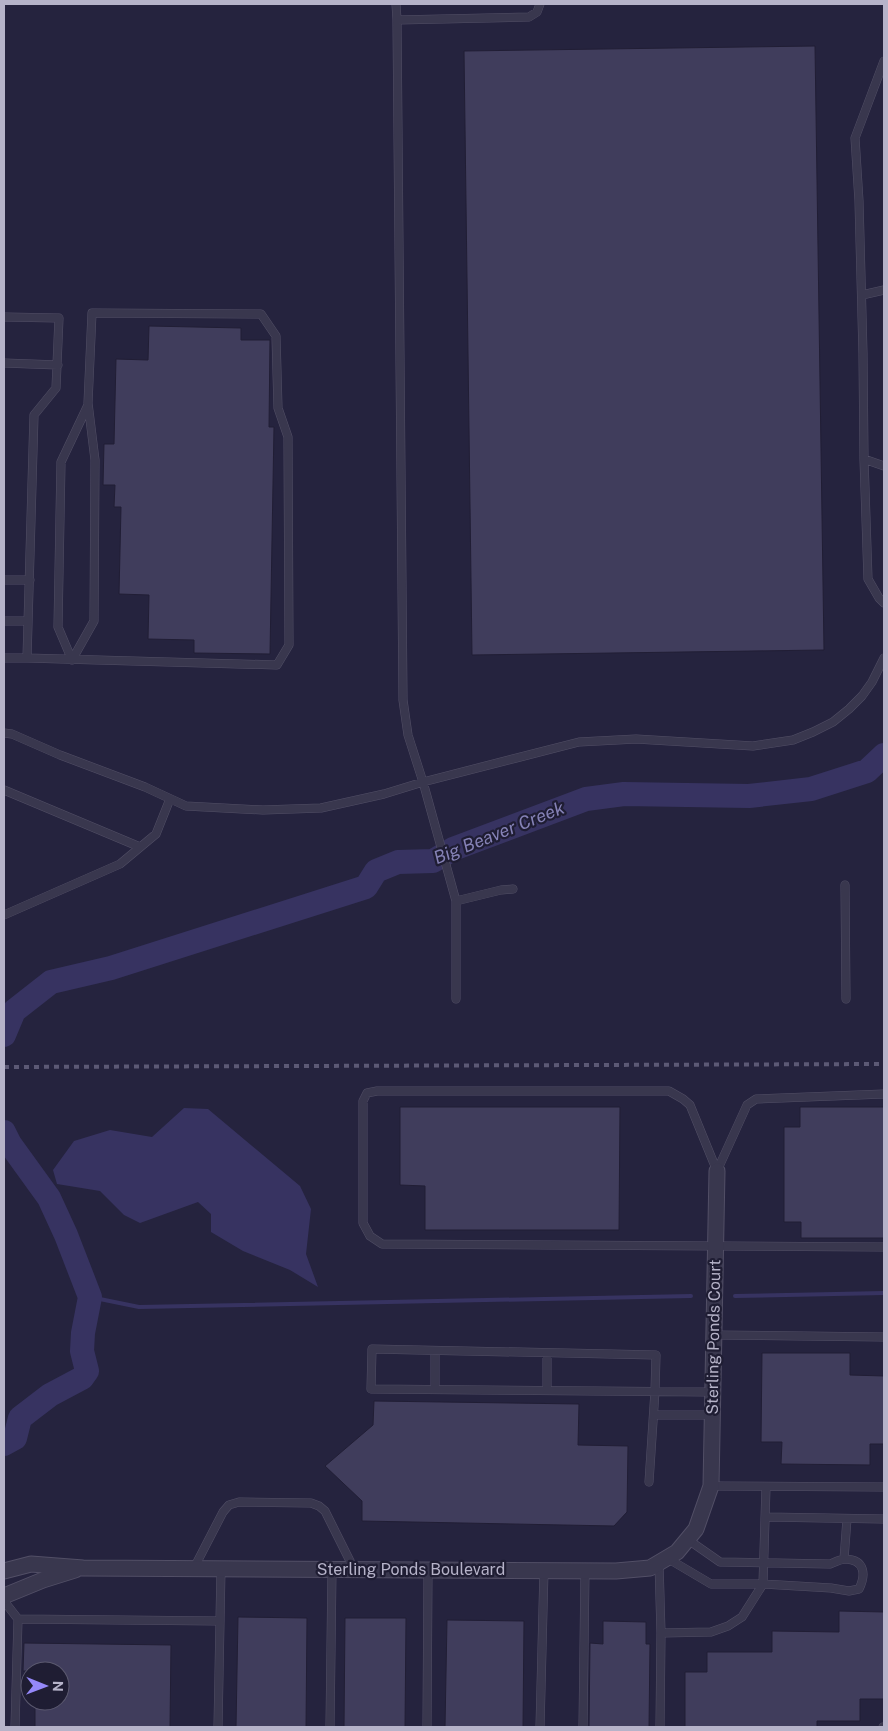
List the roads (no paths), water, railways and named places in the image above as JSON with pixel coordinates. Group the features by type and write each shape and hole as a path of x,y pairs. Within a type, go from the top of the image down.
{"street":[{"name":"Sterling Ponds Court","path":"705,1503 711,1486 717,1171"},
{"name":"Sterling Ponds Boulevard","path":"4,1571 31,1564 83,1568 586,1570 650,1568 677,1552 696,1529 705,1503"},
{"name":"Sterling Ponds Boulevard","path":"4,1596 43,1580 83,1568"}],"lane":[{"path":"396,4 403,700 408,735 456,901 456,1000"},
{"path":"397,20 530,17 537,12 540,4"},
{"path":"884,61 882,80 855,138 862,295 868,579 884,603"},
{"path":"862,295 884,290"},
{"path":"6,660 27,658 72,660 277,665 289,645 288,438 278,408 276,336 261,314 92,313 88,403 95,460 94,621 72,660"},
{"path":"4,317 59,318 56,388 34,415 27,658"},
{"path":"4,363 58,365"},
{"path":"72,660 58,626 61,462 88,403"},
{"path":"864,459 884,466"},
{"path":"4,580 30,580"},
{"path":"4,621 28,621"},
{"path":"4,733 12,734 60,755 145,787 186,806 263,810 321,808 384,794 556,747 596,740 636,739 752,746 793,740 826,725 849,709 872,682 884,658"},
{"path":"4,790 140,847"},
{"path":"4,915 120,864 156,834 170,799"},
{"path":"845,885 846,1000"},
{"path":"456,901 513,889"},
{"path":"717,1171 690,1105 683,1098 669,1091 377,1091 367,1093 362,1101 363,1223 370,1236 382,1244 884,1247"},
{"path":"717,1171 747,1105 756,1099 884,1094"},
{"path":"714,1335 884,1336"},
{"path":"650,1482 656,1392 656,1355 372,1349 371,1389 435,1389 656,1392 712,1392"},
{"path":"435,1351 435,1389"},
{"path":"547,1353 547,1390"},
{"path":"654,1415 712,1415"},
{"path":"711,1486 884,1487"},
{"path":"661,1633 711,1632 728,1626 742,1617 764,1584 766,1486"},
{"path":"194,1568 223,1512 229,1505 239,1502 311,1503 319,1506 324,1511 354,1569"},
{"path":"766,1517 884,1519"},
{"path":"844,1559 847,1519"},
{"path":"660,1727 663,1560 711,1584 764,1584 831,1588 849,1591 859,1589 864,1579 863,1568 855,1561 844,1559 830,1564 720,1562 687,1539"},
{"path":"218,1727 221,1568"},
{"path":"330,1727 332,1569"},
{"path":"427,1727 428,1570"},
{"path":"540,1727 544,1570"},
{"path":"583,1727 586,1570"},
{"path":"4,1601 18,1619 15,1727"},
{"path":"18,1619 220,1620"}],"waterway":[{"name":"Big Beaver Creek","path":"4,1035 14,1011 51,982 111,968 366,887 376,871 398,862 433,861 453,849 586,799 624,794 749,796 811,789 867,771 884,755"},
{"name":"Big Beaver Creek","path":"4,1132 10,1144 49,1198 66,1235 90,1297 83,1333 82,1351 87,1371 82,1378 50,1395 20,1418 15,1438 4,1444"},
{"path":"735,1296 884,1293"},
{"path":"90,1297 139,1307 691,1296"}],"railway":[{"path":"4,1067 884,1064"}]}
